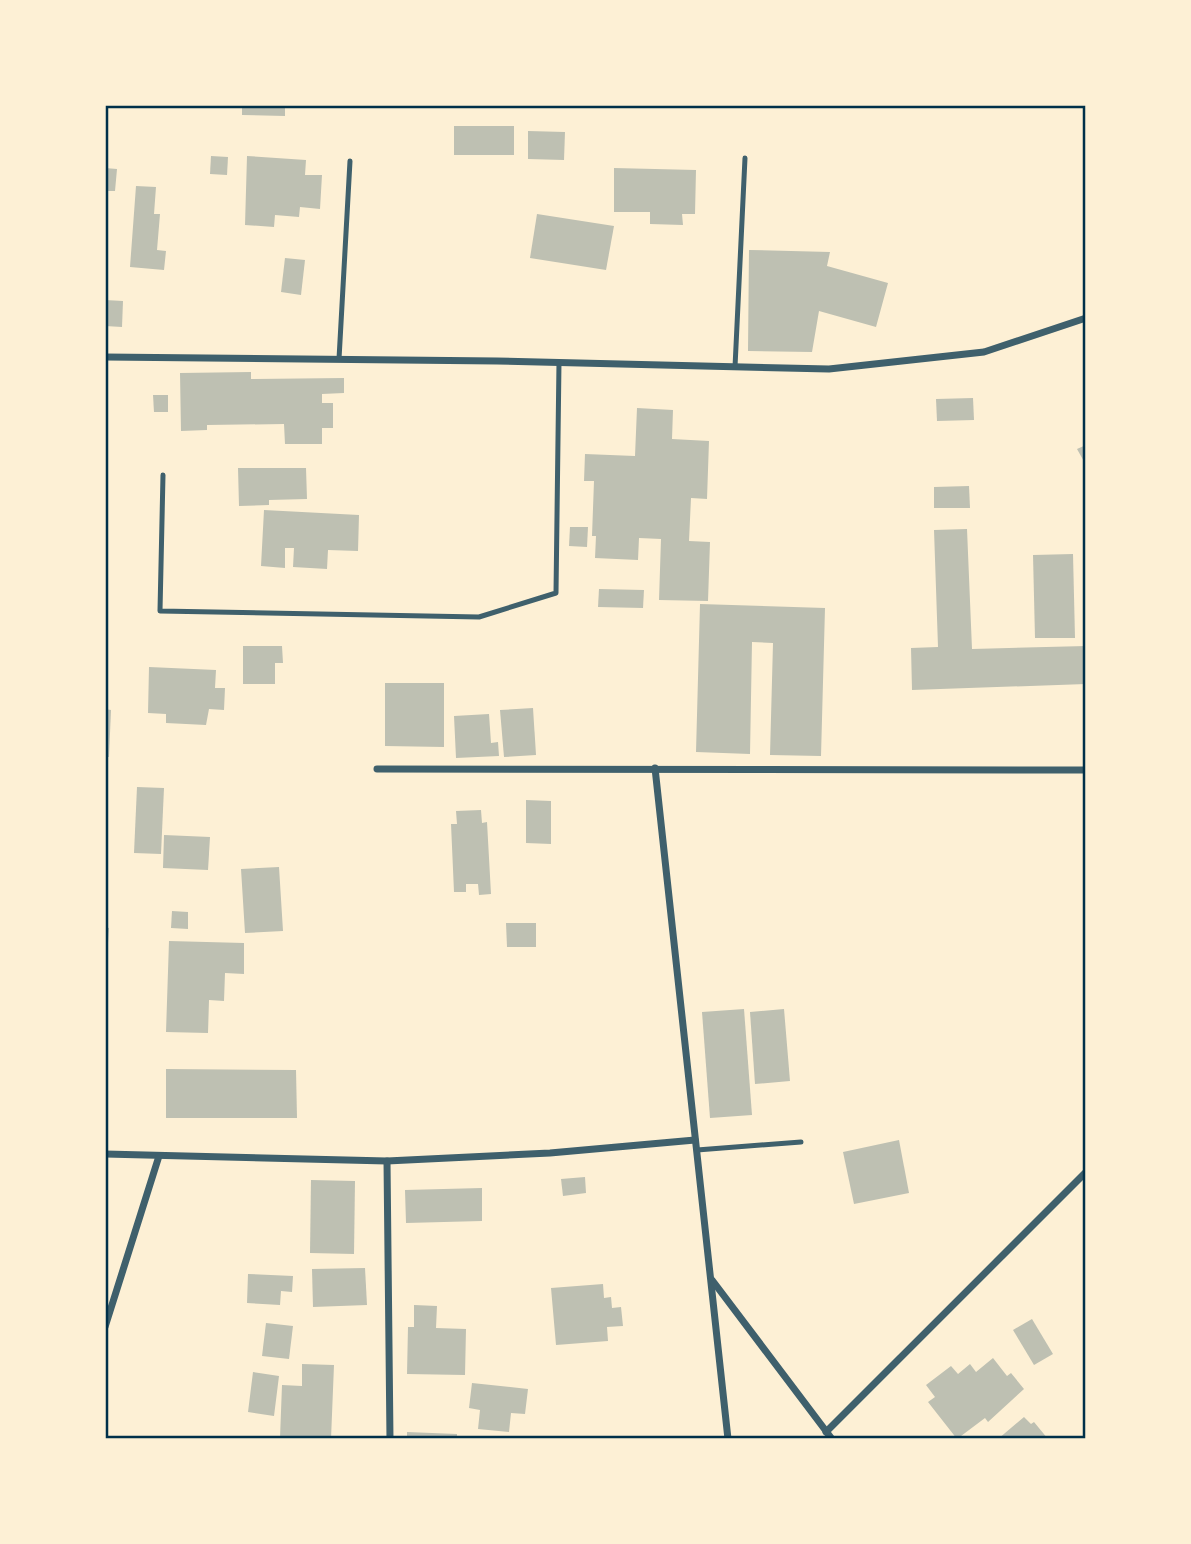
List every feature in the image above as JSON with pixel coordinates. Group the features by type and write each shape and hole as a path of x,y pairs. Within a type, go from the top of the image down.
{"street":[{"path":"105,357 559,362 829,369 984,352 1086,318"},
{"path":"655,768 728,1439"},
{"path":"377,769 1086,770"},
{"path":"105,1154 387,1161 550,1153 695,1140"},
{"path":"105,1327 159,1156"},
{"path":"387,1161 390,1439"},
{"path":"711,1278 829,1436 1086,1172"}],"lane":[{"path":"735,367 746,158"},
{"path":"340,359 350,161"},
{"path":"163,475 160,611 479,617 556,593 559,362"},
{"path":"697,1150 801,1142"}],"building":[{"path":"242,105 285,105 285,116 242,115"},
{"path":"454,126 514,126 514,155 454,155"},
{"path":"528,131 565,132 564,160 528,159"},
{"path":"211,156 228,157 227,175 210,174"},
{"path":"247,156 306,160 305,175 322,175 320,209 300,207 299,217 275,215 274,227 245,225"},
{"path":"105,168 117,169 115,191 108,191 107,202"},
{"path":"614,168 696,170 695,214 682,214 683,225 650,224 650,212 614,212"},
{"path":"136,186 156,187 154,214 160,214 157,250 166,251 164,270 130,267"},
{"path":"537,214 614,226 606,270 530,258"},
{"path":"749,250 830,252 827,266 888,283 876,327 819,311 812,352 748,351"},
{"path":"285,258 305,260 301,295 281,292"},
{"path":"105,300 123,301 122,327 105,326"},
{"path":"251,372 251,379 344,378 344,393 322,394 322,403 333,403 333,428 322,428 322,444 285,444 284,424 207,425 207,430 181,431 180,373"},
{"path":"153,395 168,395 168,412 154,412"},
{"path":"973,398 974,420 937,421 936,399"},
{"path":"637,408 673,410 672,439 709,441 707,499 691,498 689,541 710,542 708,601 659,600 661,539 639,538 638,560 595,558 596,536 592,536 594,481 584,481 585,454 635,456"},
{"path":"1086,445 1086,465 1077,449"},
{"path":"238,468 306,468 307,499 269,500 269,505 239,506"},
{"path":"969,486 970,508 934,508 934,487"},
{"path":"264,510 359,515 358,551 328,550 327,569 293,567 294,548 285,548 285,568 261,566"},
{"path":"570,527 588,527 587,547 569,546"},
{"path":"967,529 972,649 1086,646 1086,684 912,690 911,648 938,647 934,530"},
{"path":"1073,554 1075,638 1035,638 1033,555"},
{"path":"599,589 644,590 643,608 598,607"},
{"path":"700,604 825,608 821,756 770,755 773,643 752,642 750,754 696,752"},
{"path":"243,646 282,646 283,663 275,663 275,684 243,684"},
{"path":"149,667 216,670 215,688 225,688 224,710 209,709 206,725 166,723 166,714 148,713"},
{"path":"385,683 444,683 444,747 385,746"},
{"path":"533,708 536,755 504,757 500,710"},
{"path":"105,709 111,710 109,757 105,757"},
{"path":"489,714 491,743 498,742 499,756 456,758 454,716"},
{"path":"137,787 164,788 161,854 134,853"},
{"path":"526,800 551,801 551,844 526,843"},
{"path":"481,810 482,823 487,822 491,894 479,895 478,884 466,884 466,892 454,892 451,824 457,824 456,811"},
{"path":"164,835 210,837 208,870 163,868"},
{"path":"279,867 283,931 245,933 241,869"},
{"path":"172,911 188,912 188,929 171,928"},
{"path":"506,923 536,923 536,947 507,947"},
{"path":"105,927 109,928 107,957 105,957"},
{"path":"169,941 244,943 244,974 225,973 224,1001 209,1000 208,1033 166,1032"},
{"path":"744,1009 752,1115 710,1118 702,1012"},
{"path":"784,1009 790,1081 755,1084 750,1012"},
{"path":"166,1069 296,1070 297,1118 166,1118"},
{"path":"899,1140 909,1193 854,1204 843,1152"},
{"path":"585,1177 586,1193 563,1196 561,1179"},
{"path":"311,1180 355,1181 354,1254 310,1253"},
{"path":"482,1188 482,1221 406,1223 405,1190"},
{"path":"365,1268 367,1305 313,1307 312,1269"},
{"path":"248,1274 293,1276 292,1292 281,1291 280,1305 247,1303"},
{"path":"603,1284 604,1298 611,1297 612,1308 621,1307 623,1326 607,1327 608,1341 556,1345 551,1288"},
{"path":"414,1305 437,1306 436,1328 466,1329 465,1375 407,1374 408,1327 414,1327"},
{"path":"1032,1319 1053,1354 1034,1365 1013,1330"},
{"path":"266,1323 293,1326 289,1359 262,1356"},
{"path":"993,1358 1007,1376 1011,1373 1024,1389 988,1422 985,1418 957,1439 928,1402 935,1397 926,1385 951,1366 958,1374 970,1364 976,1372"},
{"path":"302,1364 334,1365 331,1439 280,1438 282,1385 302,1386"},
{"path":"253,1372 279,1376 274,1416 248,1412"},
{"path":"472,1383 528,1389 525,1414 511,1413 509,1432 478,1429 480,1410 469,1408"},
{"path":"1024,1417 1031,1424 1034,1422 1048,1439 998,1439"},
{"path":"407,1432 457,1434 457,1439 407,1439"}]}
